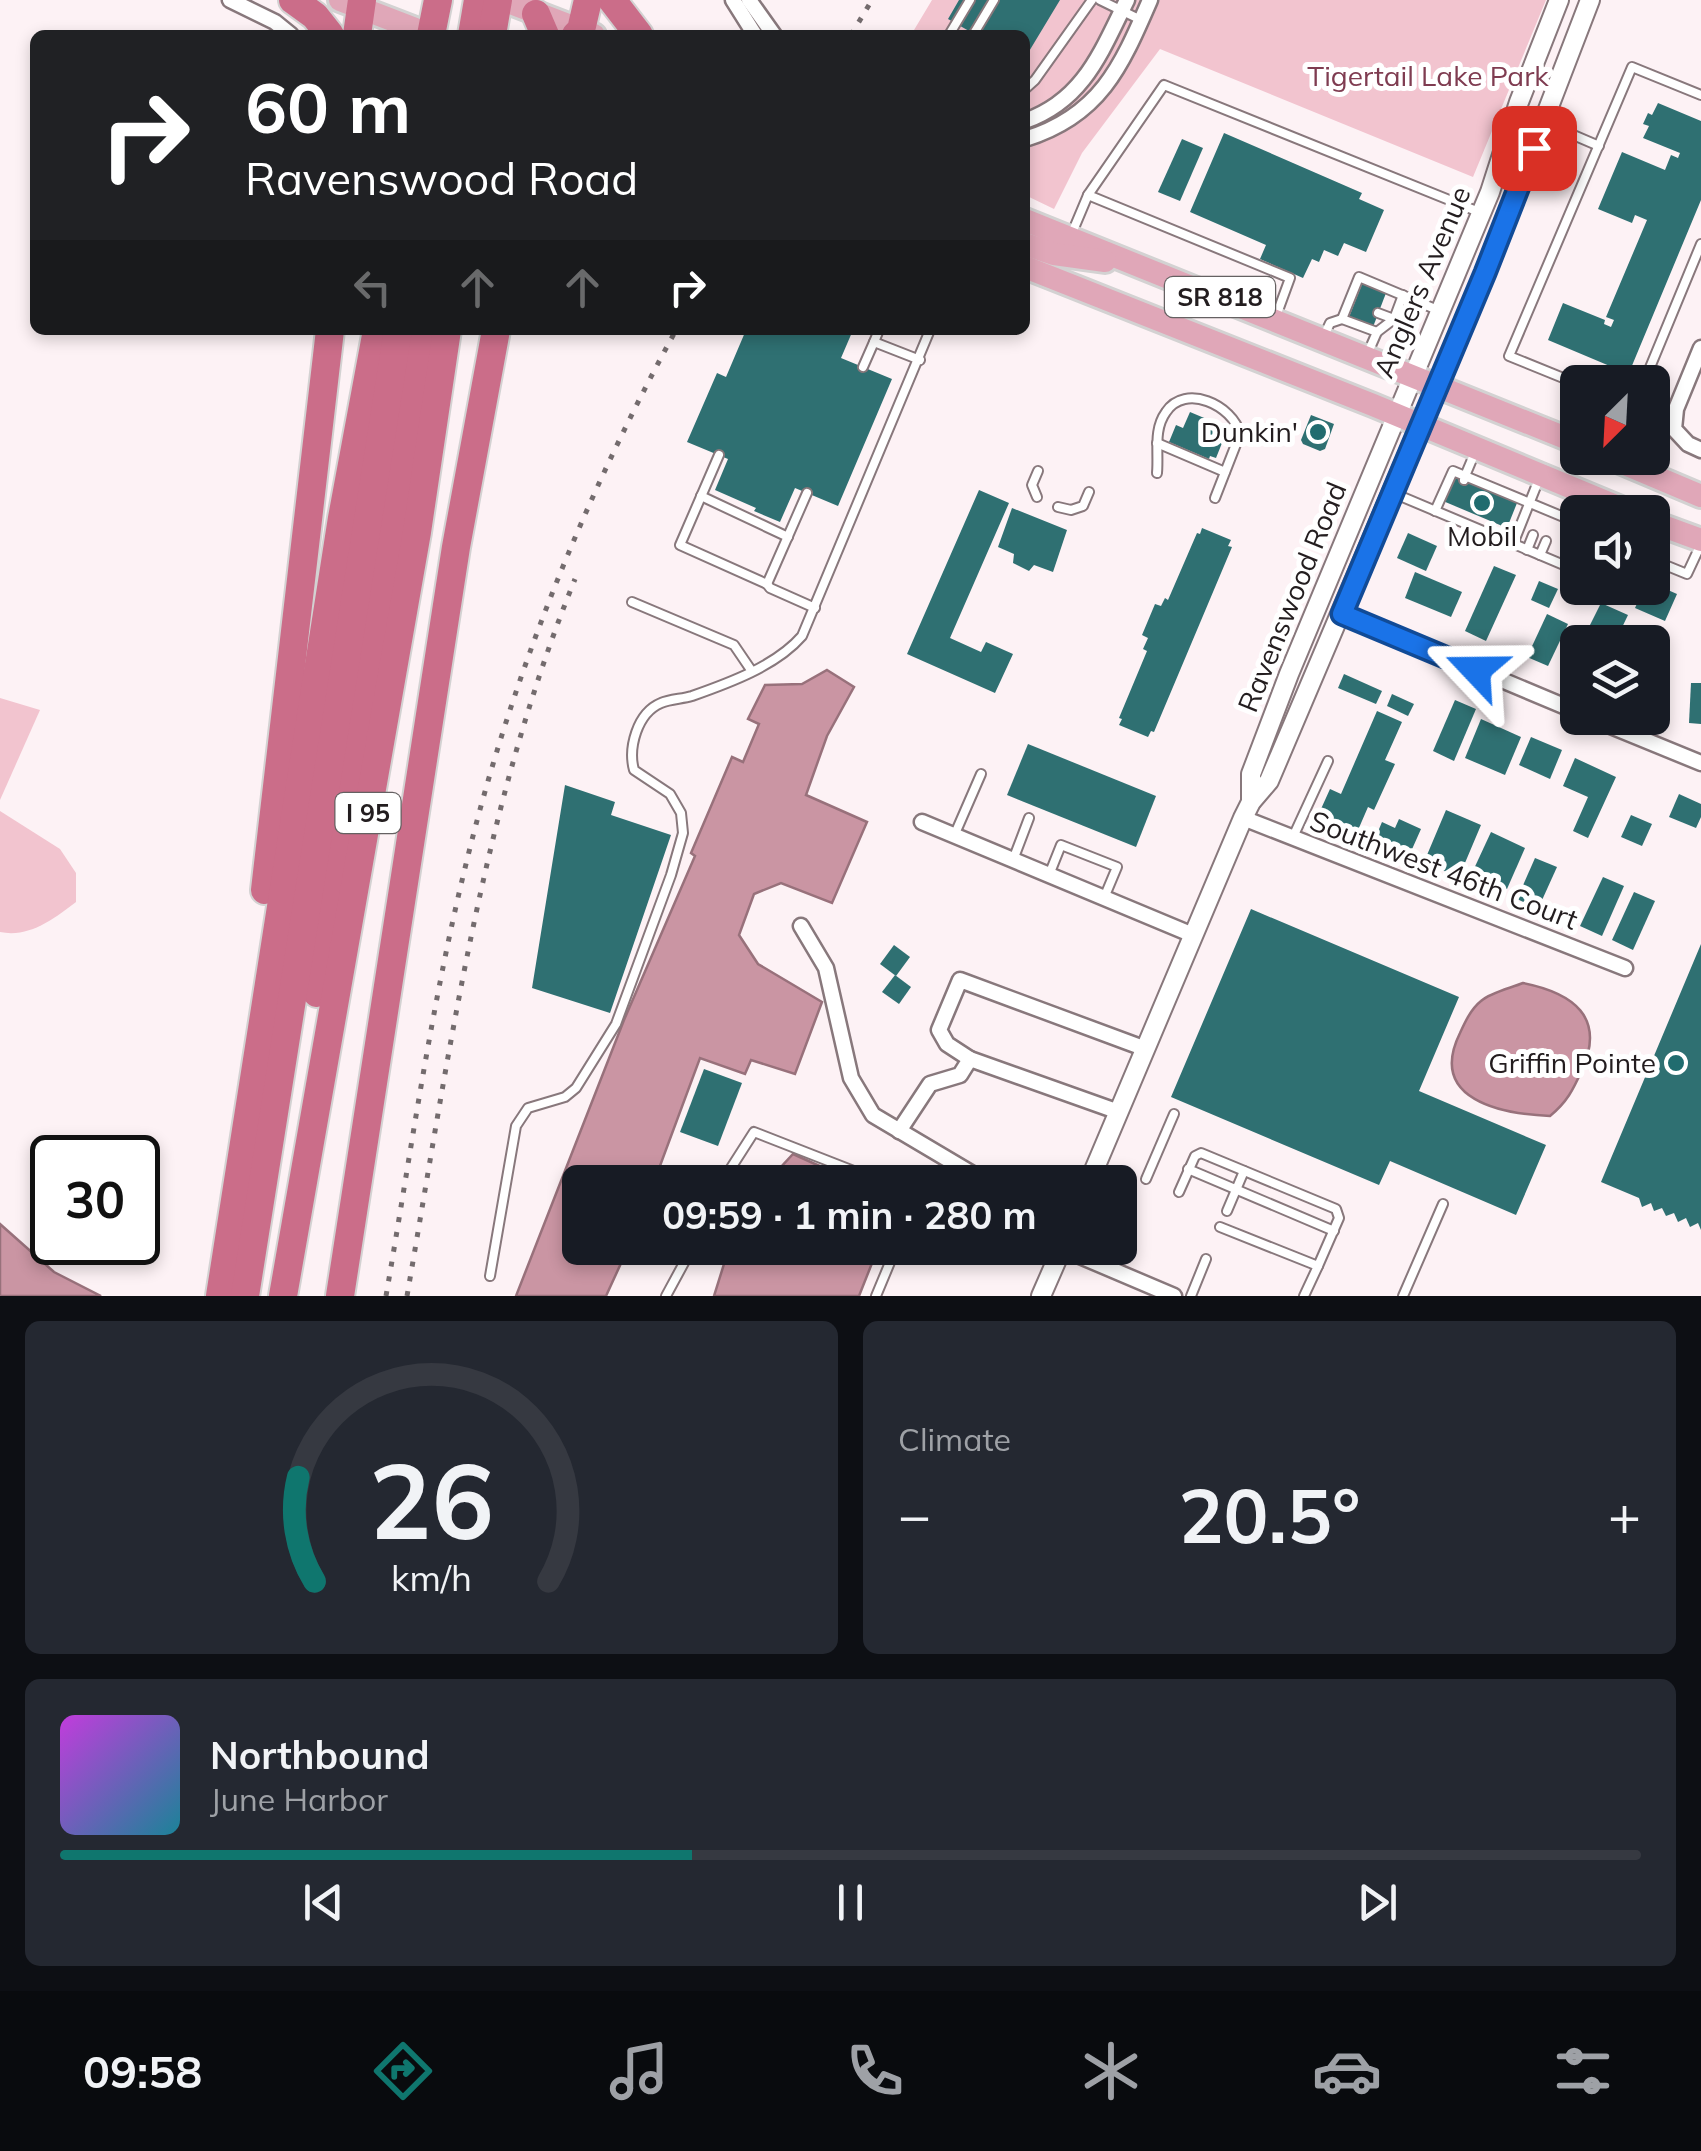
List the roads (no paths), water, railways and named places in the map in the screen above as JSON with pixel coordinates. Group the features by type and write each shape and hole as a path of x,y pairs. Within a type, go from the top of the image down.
{"highway":[{"path":"293,0 326,30"},
{"path":"432,30 438,0"},
{"path":"446,30 451,0"},
{"path":"473,30 478,0"},
{"path":"493,30 501,0"},
{"path":"583,30 588,0"},
{"path":"612,0 635,30"},
{"path":"270,965 261,920 329,335"},
{"name":"I 95","path":"220,1296 338,538 376,335"},
{"path":"244,1296 397,335"},
{"path":"268,1296 423,335"},
{"name":"I 95","path":"282,1296 414,552 446,335"},
{"path":"340,1296 456,547 495,335"}],"main road":[{"path":"501,0 540,24 569,30"},
{"path":"355,11 415,30"},
{"name":"SR 818","path":"1030,222 1560,435"},
{"path":"1030,246 1054,254 1138,265"},
{"name":"SR 818","path":"1030,269 1589,495"},
{"path":"1651,475 1701,496"},
{"path":"1670,529 1701,542"}],"street":[{"path":"230,0 285,30"},
{"path":"733,0 752,30"},
{"path":"749,0 770,30"},
{"path":"1030,137 1070,120 1095,99 1117,70 1150,0"},
{"name":"Anglers Avenue","path":"1395,414 1481,213 1559,0"},
{"name":"Anglers Avenue","path":"1421,425 1510,213 1590,0"},
{"path":"1030,119 1080,87 1101,56 1124,6"},
{"path":"1701,348 1676,410 1674,429 1688,444 1701,450"},
{"name":"Ravenswood Road","path":"1247,810 1251,774 1395,414"},
{"name":"Ravenswood Road","path":"1097,1165 1247,810 1270,781 1421,425"},
{"path":"1342,614 1560,705"},
{"path":"1642,735 1701,763"},
{"name":"Southwest 46th Court","path":"1247,810 1293,838 1625,968"},
{"path":"922,822 1193,935"},
{"path":"801,926 826,968 852,1078 873,1115 957,1165"},
{"path":"1119,1112 970,1059 947,1044 939,1030 960,980 1146,1048"},
{"path":"899,1131 930,1084 960,1075 970,1059"},
{"path":"1041,1296 1054,1265"},
{"path":"1101,1265 1174,1296"}],"lane":[{"path":"952,30 970,0"},
{"path":"976,30 994,0"},
{"path":"1030,84 1092,0"},
{"path":"1100,0 1124,6 1142,20"},
{"path":"1560,377 1509,356 1632,67 1701,95"},
{"path":"1070,238 1088,194 1164,84 1481,213"},
{"path":"1543,122 1599,146"},
{"path":"1088,194 1290,278 1275,319"},
{"path":"1651,365 1701,244"},
{"path":"1342,319 1352,303 1358,277 1440,312"},
{"path":"1366,356 1376,332 1394,319 1403,295"},
{"path":"1378,313 1394,319"},
{"path":"1323,338 1330,323 1342,319 1376,332"},
{"path":"863,367 877,335"},
{"path":"490,1276 516,1126 528,1108 565,1097 576,1088 616,1024 683,833 681,813 670,794 634,770 630,755 640,720 658,704 702,692 788,652 802,636 928,335"},
{"path":"874,342 920,360"},
{"path":"1156,473 1162,416 1172,403 1182,398 1219,407 1238,424 1240,434 1215,498"},
{"path":"1158,443 1225,472"},
{"path":"1464,478 1477,448"},
{"path":"719,455 680,546 814,608"},
{"path":"1497,491 1508,462"},
{"path":"1037,497 1032,485 1038,471"},
{"path":"1435,511 1452,471 1560,521"},
{"path":"1513,544 1541,475"},
{"path":"1058,507 1072,510 1083,506 1089,492"},
{"path":"768,584 807,493"},
{"path":"1392,493 1540,556 1560,558"},
{"path":"701,496 788,537"},
{"path":"1449,516 1453,506"},
{"path":"1474,527 1478,516"},
{"path":"1488,534 1492,522"},
{"path":"1527,550 1533,536"},
{"path":"1540,556 1546,541"},
{"path":"1670,567 1687,574 1701,542"},
{"path":"632,602 734,646 750,670"},
{"path":"1293,838 1328,761"},
{"path":"954,836 981,774"},
{"path":"1013,860 1029,818"},
{"path":"1049,875 1061,845 1103,862 1117,868 1104,898"},
{"path":"1146,1179 1174,1114"},
{"path":"733,1165 754,1132 838,1165"},
{"path":"1179,1192 1194,1156 1201,1152 1336,1209 1339,1218 1304,1296"},
{"path":"1188,1170 1334,1231"},
{"path":"1227,1211 1244,1170"},
{"path":"1403,1296 1443,1204"},
{"path":"1220,1227 1318,1266"},
{"path":"1192,1296 1206,1260"},
{"path":"666,1296 683,1265"},
{"path":"876,1296 889,1265"}],"railway":[{"path":"854,30 872,0"},
{"path":"386,1296 442,971 484,795 553,590 611,458 673,335"},
{"path":"407,1296 454,1024 492,843 515,754 575,579"}],"place":[{"name":"Dunkin'","path":"1318,432"},
{"name":"Mobil","path":"1482,503"},
{"name":"Griffin Pointe","path":"1676,1063"}],"park label":[{"name":"Tigertail Lake Park","path":"1428,76"}]}
